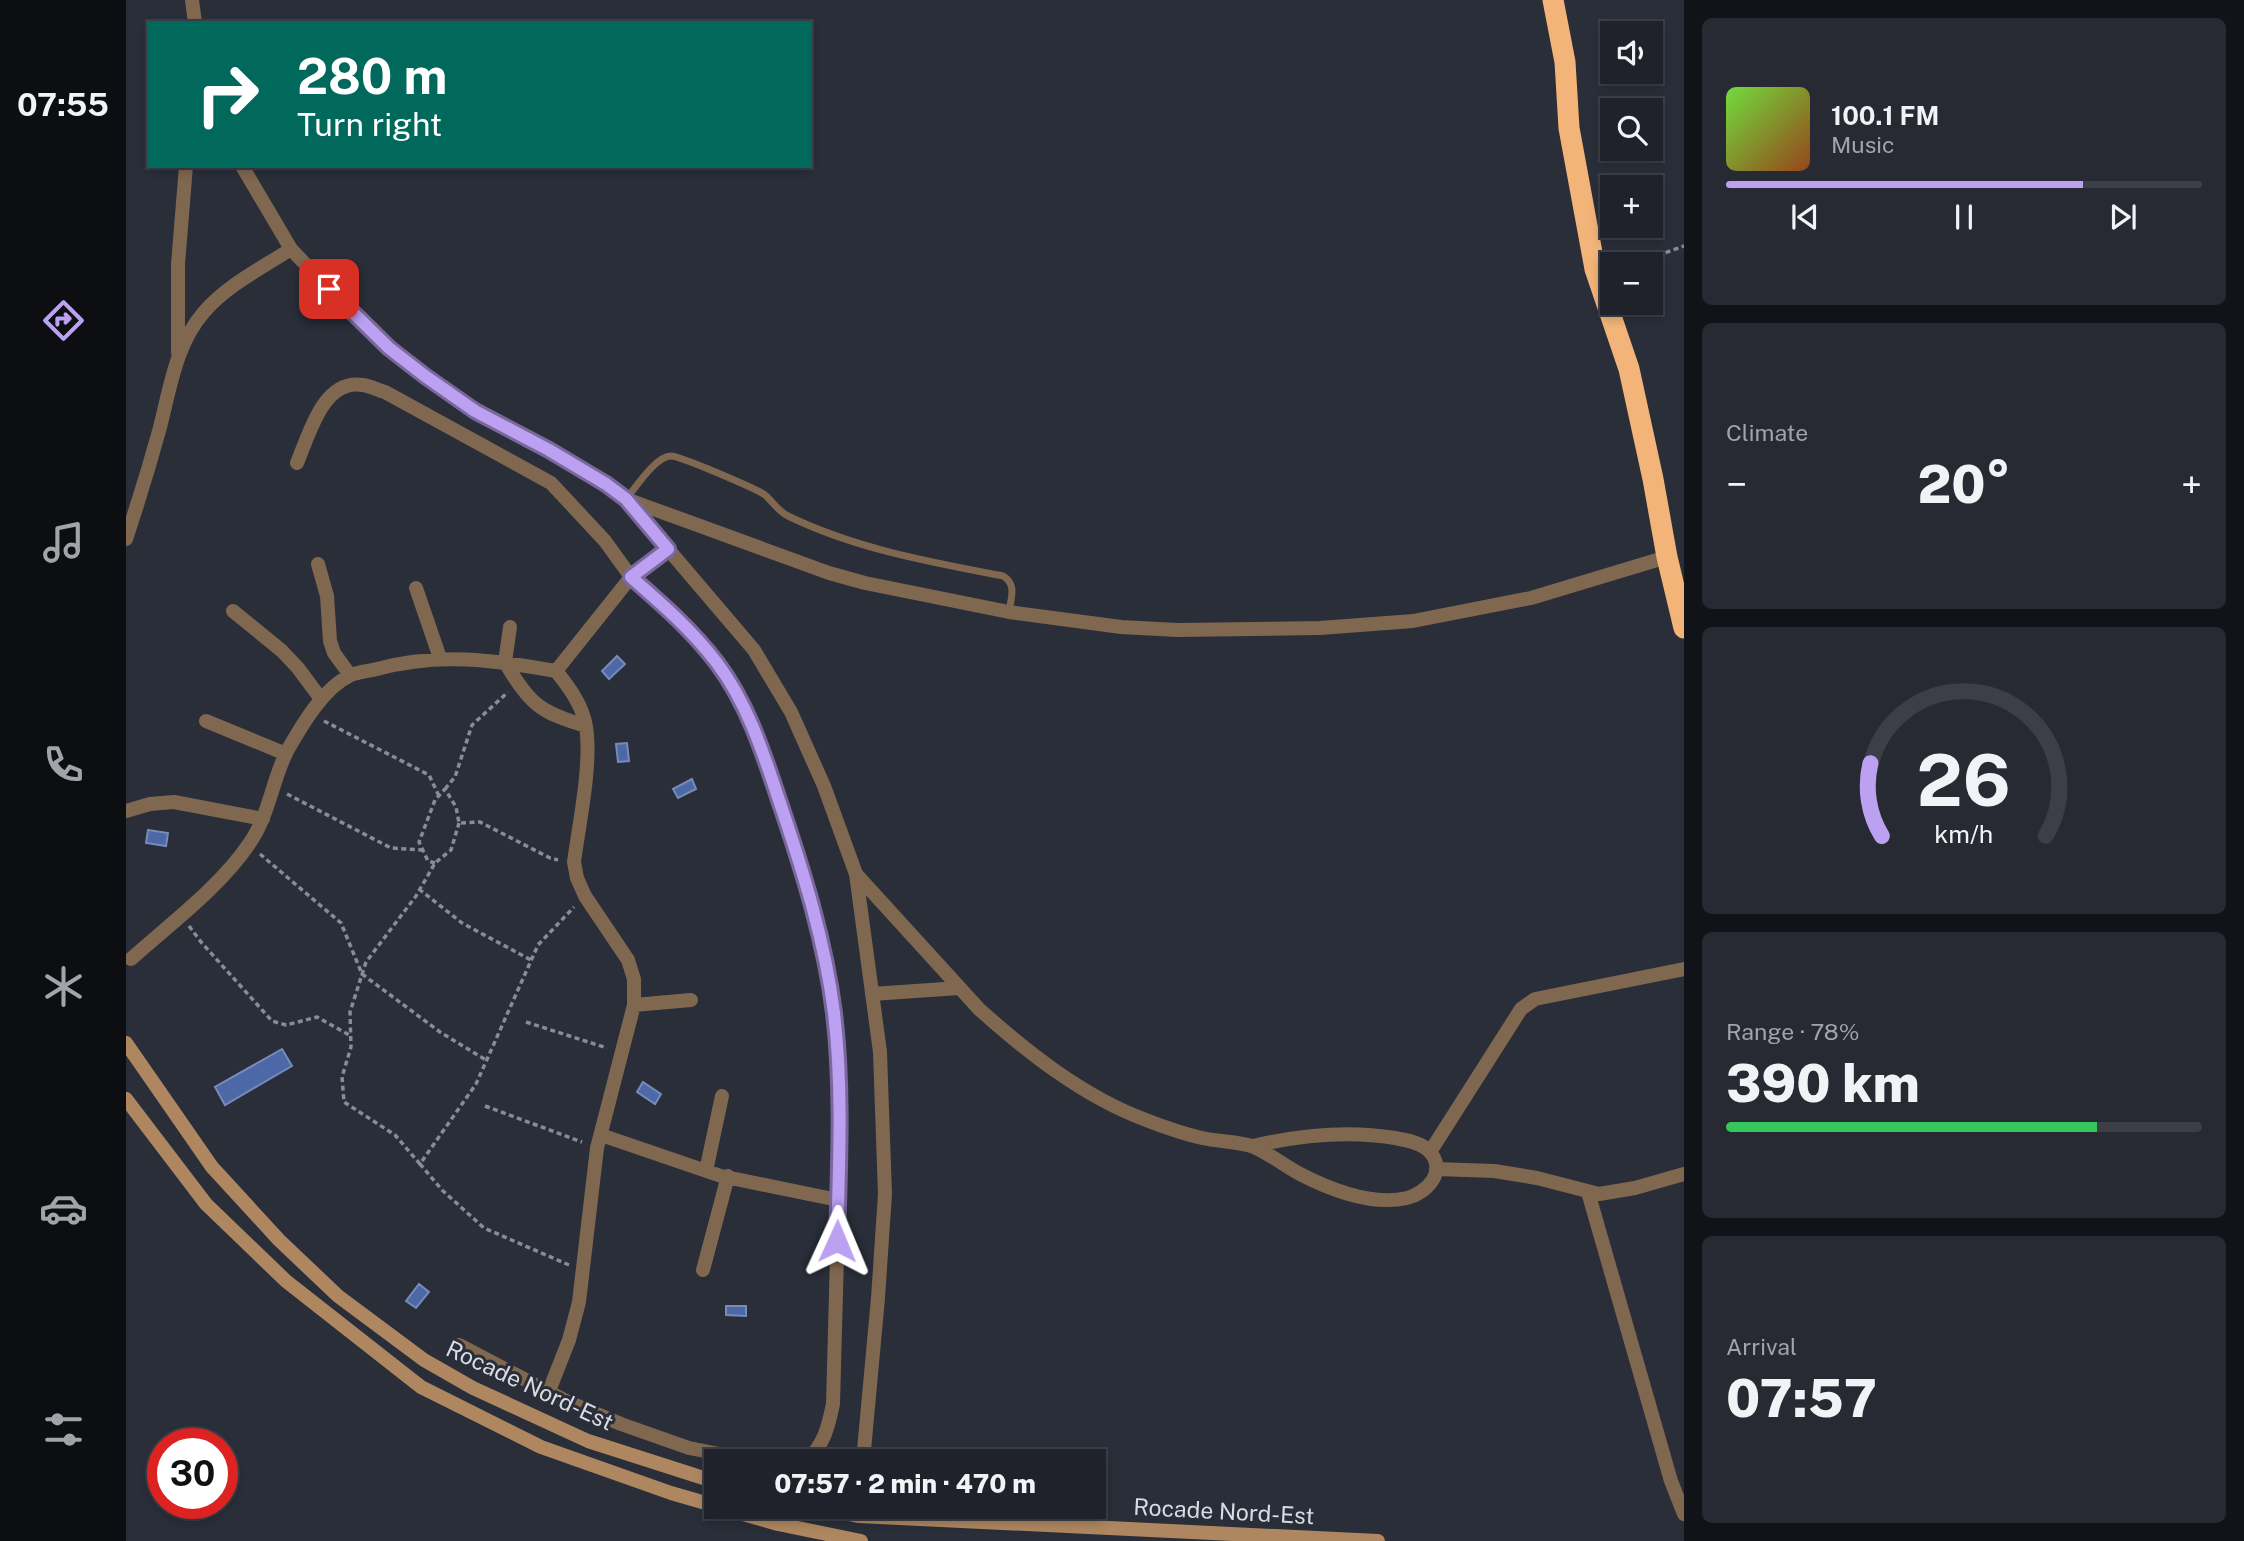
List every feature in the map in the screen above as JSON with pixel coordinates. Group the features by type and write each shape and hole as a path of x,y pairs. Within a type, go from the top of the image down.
{"highway":[{"path":"1553,0 1565,62 1569,128 1595,268 1629,369 1684,628"}],"street":[{"path":"192,0 195,21"},
{"path":"178,356 178,276 186,168"},
{"path":"243,168 291,249 389,348 475,411 549,450 626,499 754,650 791,712 824,786 856,874 880,1052 885,1194 864,1449"},
{"path":"126,539 159,431 178,356 190,330 204,311 225,293 291,249"},
{"path":"296,463 327,399 344,386 362,384 384,392 551,484 605,541 631,577 689,628 719,665 742,705 765,757 807,884 823,950 834,1013 841,1108 832,1404 827,1431 818,1449"},
{"path":"626,499 829,573 914,594 1121,627 1177,630 1320,628 1413,621 1531,598 1667,557"},
{"path":"556,671 631,577 668,549"},
{"path":"318,564 327,596 330,641 334,653 350,676"},
{"path":"416,588 440,658"},
{"path":"233,611 282,651 321,699"},
{"path":"510,628 505,662 529,699 554,716 586,726"},
{"path":"131,958 224,873 248,846 263,819 286,754 310,712 321,699 350,676 389,665 440,658 505,662 556,671 578,703 586,726 588,754 574,862 577,878 585,896 628,960 635,979 634,1005 599,1141 579,1302 569,1340 549,1391"},
{"path":"206,721 286,754"},
{"path":"126,811 150,804 174,802 263,819"},
{"path":"856,874 959,988 1002,1029 1100,1098 1145,1120 1202,1138 1253,1146 1302,1174 1341,1191 1373,1199 1399,1200 1418,1195 1432,1184 1436,1169 1430,1152 1415,1143 1396,1138 1364,1135 1297,1136 1253,1146"},
{"path":"1430,1152 1521,1009 1535,999 1684,969"},
{"path":"872,994 959,988"},
{"path":"634,1005 691,1000"},
{"name":"Rocade Nord-Est","path":"126,1043 212,1167 279,1240 338,1296 424,1360 472,1388 588,1441 704,1478"},
{"path":"706,1171 722,1096"},
{"name":"Rocade Nord-Est","path":"126,1100 216,1214 286,1281 421,1387 541,1447 704,1502"},
{"path":"599,1141 727,1177 838,1200"},
{"path":"1436,1169 1494,1171 1537,1178 1599,1194 1635,1188 1684,1174"},
{"path":"703,1270 727,1177"},
{"path":"1588,1192 1671,1481 1684,1514"},
{"path":"459,1345 610,1420 704,1451"},
{"name":"Rocade Nord-Est","path":"761,1519 861,1541"},
{"name":"Rocade Nord-Est","path":"984,1519 1378,1541"}],"lane":[{"path":"626,499 658,460 670,456 685,460 764,495 786,515 837,536 880,550 1003,576 1010,580 1013,586 1009,611"}],"path":[{"path":"1663,254 1684,246"},
{"path":"435,863 428,861 419,842 425,821 439,796 455,777 472,725 517,683"},
{"path":"310,712 347,734 429,775 439,796"},
{"path":"273,788 391,848 422,850"},
{"path":"445,789 456,807 459,823 451,850 435,863 378,949 366,962 350,1012 351,1047 342,1077 344,1102 395,1135 442,1190 484,1228 583,1271"},
{"path":"459,823 480,822 550,858 574,862"},
{"path":"248,846 341,923 362,974 440,1032 486,1060"},
{"path":"419,889 463,923 531,960"},
{"path":"420,1164 476,1084 538,945 585,896"},
{"path":"181,914 201,942 272,1021 286,1025 317,1017 351,1036"},
{"path":"526,1022 623,1053"},
{"path":"485,1106 599,1141"}],"water":[{"path":"617,656 625,664 609,679 602,671"},
{"path":"627,743 629,761 618,762 616,744"},
{"path":"692,779 696,789 678,798 673,789"},
{"path":"148,830 168,833 166,846 146,843"},
{"path":"282,1049 292,1066 225,1105 215,1087"},
{"path":"643,1082 661,1094 655,1104 637,1092"},
{"path":"419,1284 429,1292 416,1308 406,1301"},
{"path":"726,1306 746,1306 746,1316 726,1315"}],"route":[{"path":"329,289 389,348 425,376 475,411 549,450 626,499 668,549 631,577 689,628 719,665 742,705 765,757 807,884 823,950 834,1013 841,1108 837,1241"}]}
